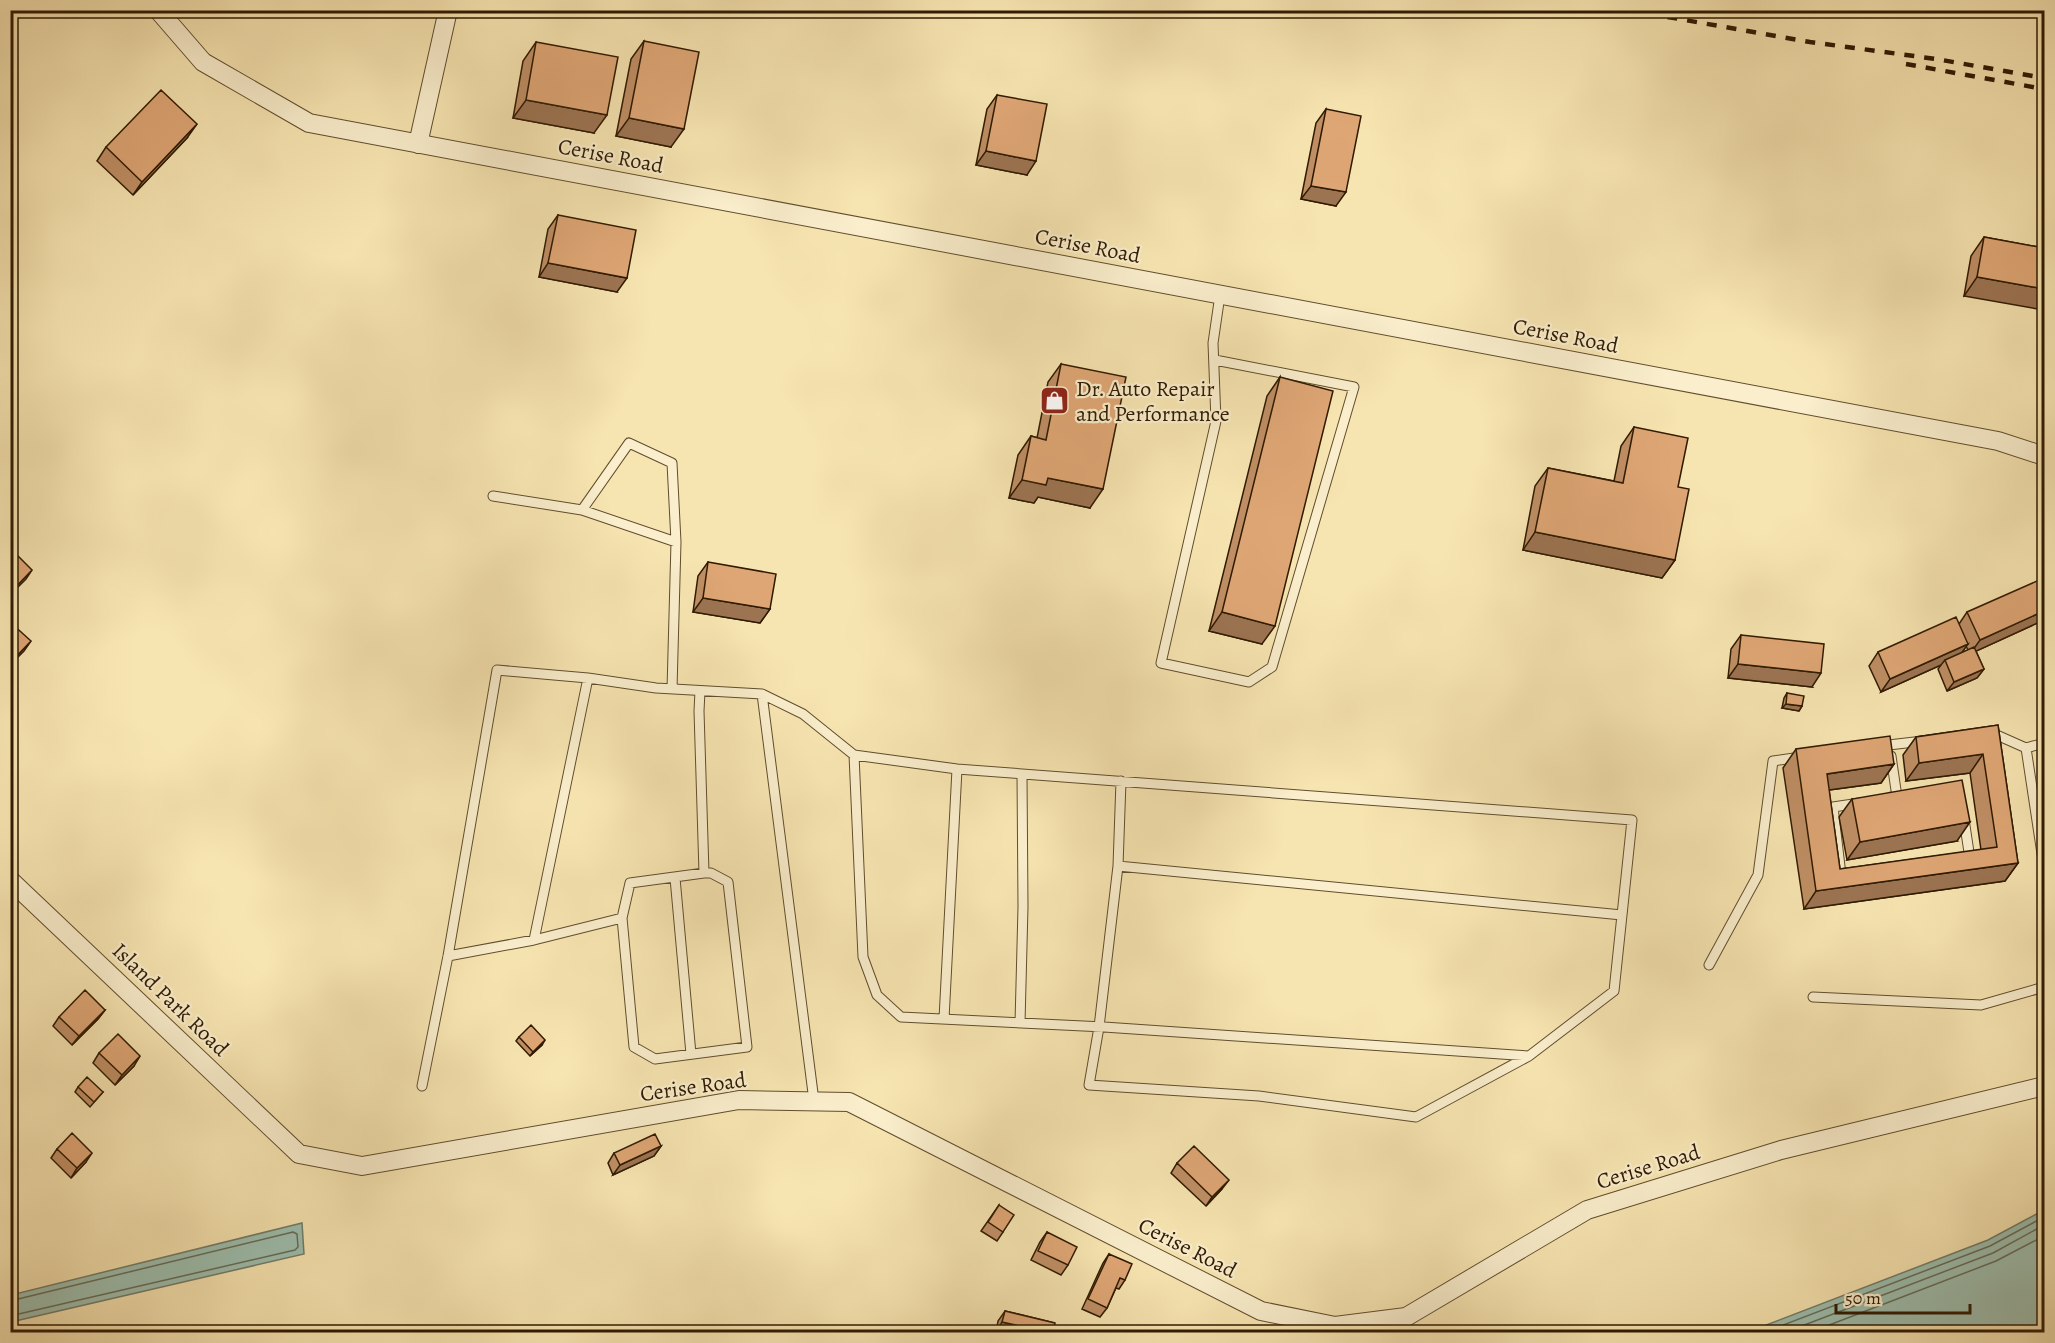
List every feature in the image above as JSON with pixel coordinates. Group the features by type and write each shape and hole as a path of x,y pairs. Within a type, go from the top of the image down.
{"street":[{"name":"Cerise Road","path":"158,10 203,62 309,123 1998,441 2044,456"},
{"path":"418,144 448,10"},
{"name":"Island Park Road","path":"10,880 299,1154"},
{"name":"Cerise Road","path":"299,1154 362,1166 739,1100 849,1102 1261,1311 1335,1326 1406,1317 1587,1210 1781,1150 2044,1086"}],"lane":[{"path":"1215,360 1354,387 1272,667 1249,682 1161,663 1216,421 1213,343 1220,295"},
{"path":"582,510 629,443 672,463 676,542 672,689"},
{"path":"493,496 582,510 676,542"},
{"path":"422,1086 448,956 497,670 588,678 672,689 762,694 803,714 854,755 957,769 1121,781 1632,820 1614,991 1529,1056 1416,1117 1259,1096 1089,1085 1099,1027 1118,866 1121,781"},
{"path":"534,940 588,678"},
{"path":"700,691 704,873"},
{"path":"762,694 814,1101"},
{"path":"1979,733 1990,732 2026,748 2044,743"},
{"path":"1867,748 1935,739"},
{"path":"1890,745 1897,796"},
{"path":"2026,748 2044,867"},
{"path":"854,755 862,957 878,995 900,1017 1099,1027 1529,1056"},
{"path":"1709,965 1758,875 1773,761 1808,756"},
{"path":"944,1019 957,769"},
{"path":"1020,1023 1023,907 1022,774"},
{"path":"1886,798 1907,796"},
{"path":"1853,873 1841,875 1833,807 1865,802"},
{"path":"1958,860 1970,859 1963,813"},
{"path":"1118,866 1622,915"},
{"path":"704,873 711,873 728,882 747,1047 655,1059 634,1047 622,918 630,883 704,873"},
{"path":"675,878 691,1054"},
{"path":"448,956 534,940 622,918"},
{"path":"1813,997 1981,1005 2044,987"}],"water":[{"path":"2044,1210 2044,1332 1748,1332 1988,1240"},
{"path":"302,1223 304,1254 11,1322 11,1295"}],"building":[{"path":"644,41 699,52 684,129 629,118"},
{"path":"536,42 618,57 607,115 526,100"},
{"path":"161,90 197,124 142,182 106,147"},
{"path":"997,95 1047,104 1036,161 986,151"},
{"path":"1326,109 1361,116 1346,192 1311,186"},
{"path":"558,215 636,230 627,278 548,263"},
{"path":"1984,237 2044,248 2044,289 1977,277"},
{"path":"1061,364 1126,377 1103,489 1048,478 1046,485 1022,480 1031,436 1046,440"},
{"path":"1280,377 1333,391 1275,626 1222,612"},
{"path":"1634,427 1688,438 1678,487 1689,489 1675,560 1535,532 1548,468 1623,483"},
{"path":"10,548 32,570 10,593"},
{"path":"708,562 776,574 770,609 703,598"},
{"path":"2044,578 2044,611 1980,640 1967,612"},
{"path":"1956,617 1968,644 1890,679 1878,652"},
{"path":"10,622 31,641 11,662 10,662"},
{"path":"1741,635 1824,644 1821,673 1738,664"},
{"path":"1974,647 1984,669 1954,682 1945,660"},
{"path":"1787,693 1804,696 1802,706 1786,704"},
{"path":"1998,725 2018,863 1816,891 1796,749 1890,736 1894,764 1827,774 1840,869 1997,847 1983,754 1919,763 1916,737"},
{"path":"1962,780 1970,822 1860,842 1852,799"},
{"path":"85,990 105,1010 79,1036 59,1017"},
{"path":"531,1025 545,1040 533,1052 519,1037"},
{"path":"118,1034 140,1056 122,1075 99,1053"},
{"path":"87,1077 103,1092 94,1102 78,1087"},
{"path":"72,1133 92,1153 77,1168 57,1149"},
{"path":"655,1134 661,1146 620,1165 614,1153"},
{"path":"1194,1146 1229,1180 1212,1197 1177,1163"},
{"path":"999,1205 1014,1215 1003,1232 988,1222"},
{"path":"1047,1232 1077,1247 1068,1265 1038,1251"},
{"path":"1109,1254 1132,1264 1125,1280 1120,1278 1107,1308 1088,1299"},
{"path":"1005,1311 1055,1323 1053,1332 1002,1322"}],"railway":[{"path":"1628,10 1810,42 1936,59 2044,78"},
{"path":"1906,64 2044,89"}],"place":[{"name":"Dr. Auto Repair and Performance","path":"1055,401"}]}
